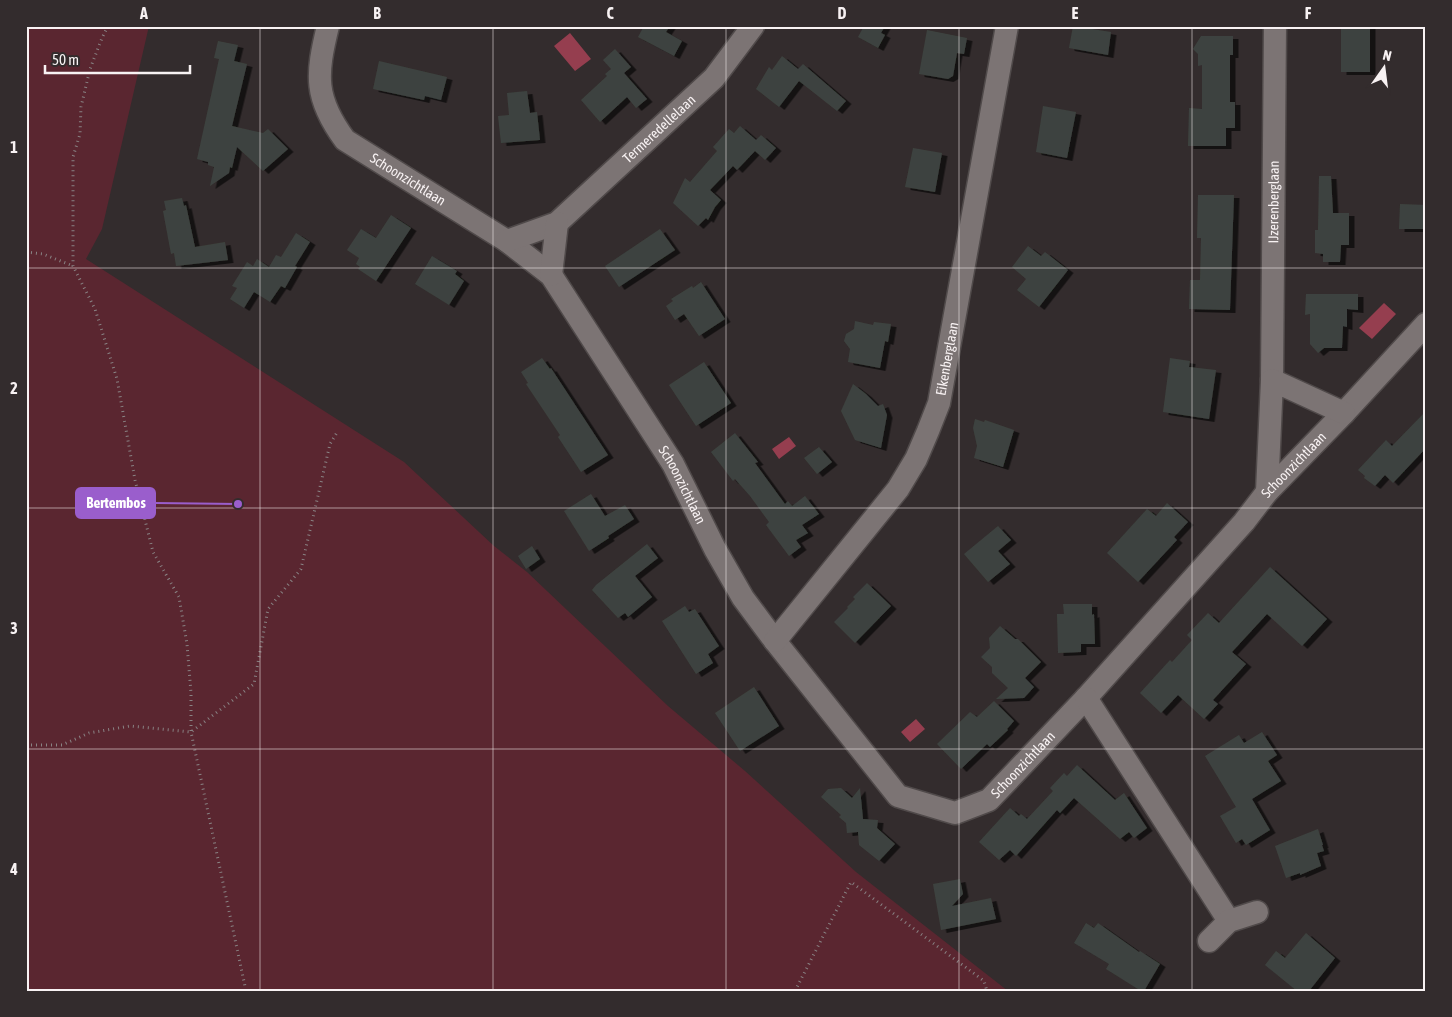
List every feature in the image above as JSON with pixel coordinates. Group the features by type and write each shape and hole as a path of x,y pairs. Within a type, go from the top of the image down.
{"street":[{"name":"Schoonzichtlaan","path":"328,26 319,72 320,91 325,109 334,126 345,140 507,241 551,275 673,464 715,549 743,598 775,642 898,796 955,813 989,800 1086,698 1244,522 1267,492 1344,413 1426,324"},
{"name":"Termeredellelaan","path":"507,241 557,223 714,78 753,26"},
{"name":"Eikenberglaan","path":"775,642 898,489 916,460 928,431 938,403 1007,26"},
{"name":"IJzerenberglaan","path":"1267,492 1272,380 1275,26"},
{"path":"551,275 557,223"},
{"path":"1272,380 1344,413"},
{"path":"1086,698 1229,921"},
{"path":"1209,942 1229,921 1257,912"}],"path":[{"path":"108,26 90,69 81,107 80,134 73,157 73,266 95,309 117,379 135,480 153,552 179,597 188,654 191,732 246,991"},
{"path":"26,252 43,254 73,266"},
{"path":"26,745 62,745 89,733 130,726 191,732 254,684 268,609 301,569 330,444 338,431"},
{"path":"795,991 851,882 984,981 987,991"}],"shaded area":[{"path":"26,26 149,26 102,229 86,259 404,462 494,546 527,572 668,706 745,771 856,872 1008,991 26,991"},
{"path":"570,33 591,59 575,71 554,46"},
{"path":"1384,303 1396,314 1372,339 1359,328"},
{"path":"789,437 796,446 779,459 772,449"},
{"path":"916,719 925,729 910,742 901,732"}],"building":[{"path":"644,26 670,26 666,32 682,41 674,56 638,37"},
{"path":"864,26 885,26 881,33 885,35 878,48 858,37"},
{"path":"1073,26 1111,32 1108,55 1069,48"},
{"path":"1341,26 1370,26 1370,72 1341,72"},
{"path":"927,30 967,38 964,54 957,53 953,76 948,79 919,74"},
{"path":"1201,36 1233,36 1233,55 1230,55 1230,102 1235,102 1235,128 1226,128 1226,146 1188,146 1189,108 1202,109 1202,65 1198,66 1198,54 1193,49"},
{"path":"218,41 238,45 234,61 247,64 232,126 263,133 268,129 288,149 263,171 237,147 229,173 210,186 214,167 208,165 208,162 197,159 219,59 214,58"},
{"path":"615,49 631,67 624,73 647,99 636,108 627,97 600,122 581,100 607,76 605,74 611,69 603,60"},
{"path":"782,56 798,69 803,64 846,101 837,111 799,81 779,107 756,89 769,67 772,70"},
{"path":"379,61 447,77 441,100 425,96 424,100 373,89"},
{"path":"527,91 530,113 537,112 540,140 501,143 498,116 509,115 507,93"},
{"path":"1043,106 1076,112 1067,158 1036,152"},
{"path":"740,126 756,140 761,135 776,148 765,160 755,151 737,170 733,166 710,190 721,200 708,220 706,218 698,226 673,203 685,178 690,182 717,151 713,147 729,129 734,133"},
{"path":"913,148 942,153 935,192 905,187"},
{"path":"1319,176 1331,176 1333,213 1349,213 1349,245 1341,245 1340,262 1323,262 1323,254 1315,253 1315,230 1318,230"},
{"path":"1198,195 1234,195 1230,310 1189,309 1190,280 1200,280 1201,238 1197,238"},
{"path":"182,198 184,206 186,205 195,247 225,242 228,260 176,266 174,253 171,254 163,211 166,210 164,201"},
{"path":"1400,204 1426,205 1426,229 1399,229"},
{"path":"391,215 411,228 376,281 358,269 360,267 356,264 359,258 347,250 361,229 376,238"},
{"path":"660,229 675,250 619,287 605,266"},
{"path":"296,233 310,242 295,266 297,267 285,288 281,286 270,302 254,292 244,308 230,299 237,288 232,286 247,262 253,266 257,259 269,267 276,255 281,257"},
{"path":"1028,246 1041,256 1045,252 1068,270 1039,307 1017,290 1026,279 1012,267"},
{"path":"432,256 457,271 455,274 464,281 449,305 415,284"},
{"path":"701,282 725,319 699,336 684,314 675,320 666,306 673,301 671,299"},
{"path":"1306,294 1358,294 1358,310 1347,309 1347,327 1343,326 1342,348 1324,348 1318,353 1310,344 1310,314 1305,315"},
{"path":"855,321 873,325 874,322 891,324 888,342 885,341 880,368 848,362 850,349 844,341 846,334 854,329"},
{"path":"542,358 551,368 608,455 581,472 558,437 560,435 526,384 528,383 521,372"},
{"path":"1170,358 1190,361 1189,367 1216,370 1209,419 1163,412"},
{"path":"704,362 731,403 696,426 669,385"},
{"path":"853,384 878,406 883,404 887,415 881,448 855,440 841,411"},
{"path":"1426,411 1426,448 1393,483 1385,475 1375,486 1364,478 1365,476 1358,470 1386,440 1392,446"},
{"path":"975,419 984,422 985,420 1014,430 1003,467 974,458 977,446 973,428"},
{"path":"735,433 758,462 755,463 785,504 788,501 792,506 805,496 819,514 802,525 808,533 796,540 801,547 789,556 766,525 769,522 750,496 735,479 733,481 711,452"},
{"path":"819,447 832,462 817,474 804,458"},
{"path":"591,494 605,516 625,505 634,519 589,551 564,511"},
{"path":"1167,503 1188,522 1174,537 1177,540 1138,582 1107,553 1147,509 1156,516"},
{"path":"998,526 1011,540 998,551 1010,564 988,582 964,554"},
{"path":"647,544 658,558 635,576 652,597 628,617 625,613 618,618 592,590"},
{"path":"532,546 540,559 526,569 518,556"},
{"path":"1270,567 1327,619 1302,646 1267,614 1232,652 1246,664 1213,700 1218,704 1204,719 1178,695 1161,713 1140,693 1170,660 1172,662 1192,640 1187,635 1208,613 1219,623"},
{"path":"867,583 891,606 855,643 834,622 855,599 853,597"},
{"path":"1063,604 1092,604 1095,644 1081,644 1081,652 1058,653 1057,614 1064,614"},
{"path":"685,606 689,612 695,609 719,646 708,654 713,663 696,674 662,621"},
{"path":"1000,626 1015,639 1018,639 1041,662 1025,678 1034,687 1024,698 996,699 1008,688 992,673 992,667 981,657 990,648 989,638"},
{"path":"754,687 779,726 740,751 715,713"},
{"path":"994,701 1014,721 1008,730 990,747 987,744 961,769 937,744 970,712 977,717"},
{"path":"1262,732 1277,755 1268,761 1281,781 1252,799 1270,830 1246,845 1242,839 1236,843 1220,816 1236,807 1205,756 1239,735 1244,743"},
{"path":"1077,765 1115,800 1124,793 1147,828 1134,838 1129,832 1120,839 1074,798 1060,813 1057,810 1016,856 1010,850 999,860 979,842 1010,808 1019,816 1021,814 1027,819 1053,791 1050,788 1064,773 1067,776"},
{"path":"841,788 852,798 860,788 863,819 878,820 877,828 895,844 879,861 859,845 858,832 847,833 846,823 839,817 841,815 821,797 828,789"},
{"path":"1318,829 1324,851 1317,853 1321,866 1300,875 1300,873 1286,878 1275,846"},
{"path":"960,879 963,894 952,906 991,898 996,919 941,930 933,884"},
{"path":"1086,923 1094,928 1098,923 1139,952 1160,964 1144,991 1141,991 1106,969 1109,964 1074,943"},
{"path":"1306,933 1335,958 1309,991 1297,991 1265,965 1276,951 1285,958"}],"place":[{"name":"Bertembos","path":"238,504"}]}
